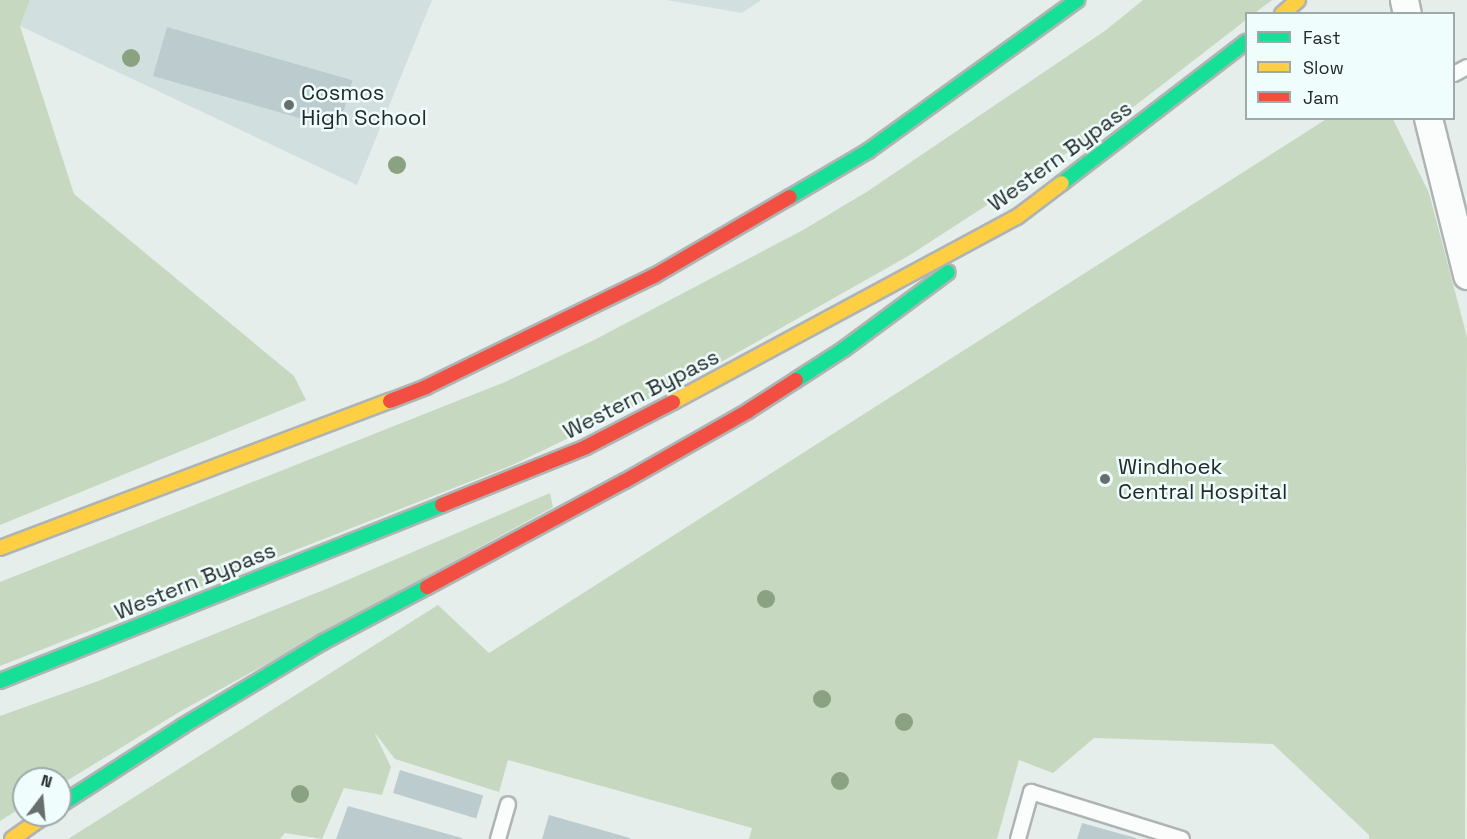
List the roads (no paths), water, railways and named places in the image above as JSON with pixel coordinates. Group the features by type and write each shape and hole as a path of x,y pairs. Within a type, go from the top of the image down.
{"highway":[{"path":"0,548 426,387 654,276 868,151 1077,0"},
{"path":"1284,12 1298,0"},
{"name":"Western Bypass","path":"0,681 586,447 1017,217 1245,43"},
{"path":"72,798 183,726 324,642 625,481 748,411 844,349 921,294 1017,217"},
{"path":"12,839 29,827"}],"street":[{"path":"1428,120 1467,275"}],"lane":[{"path":"1018,839 1031,792 1182,839"},
{"path":"498,839 508,804"}],"place":[{"name":"Cosmos High School","path":"289,105"},
{"name":"Windhoek Central Hospital","path":"1105,479"}]}
